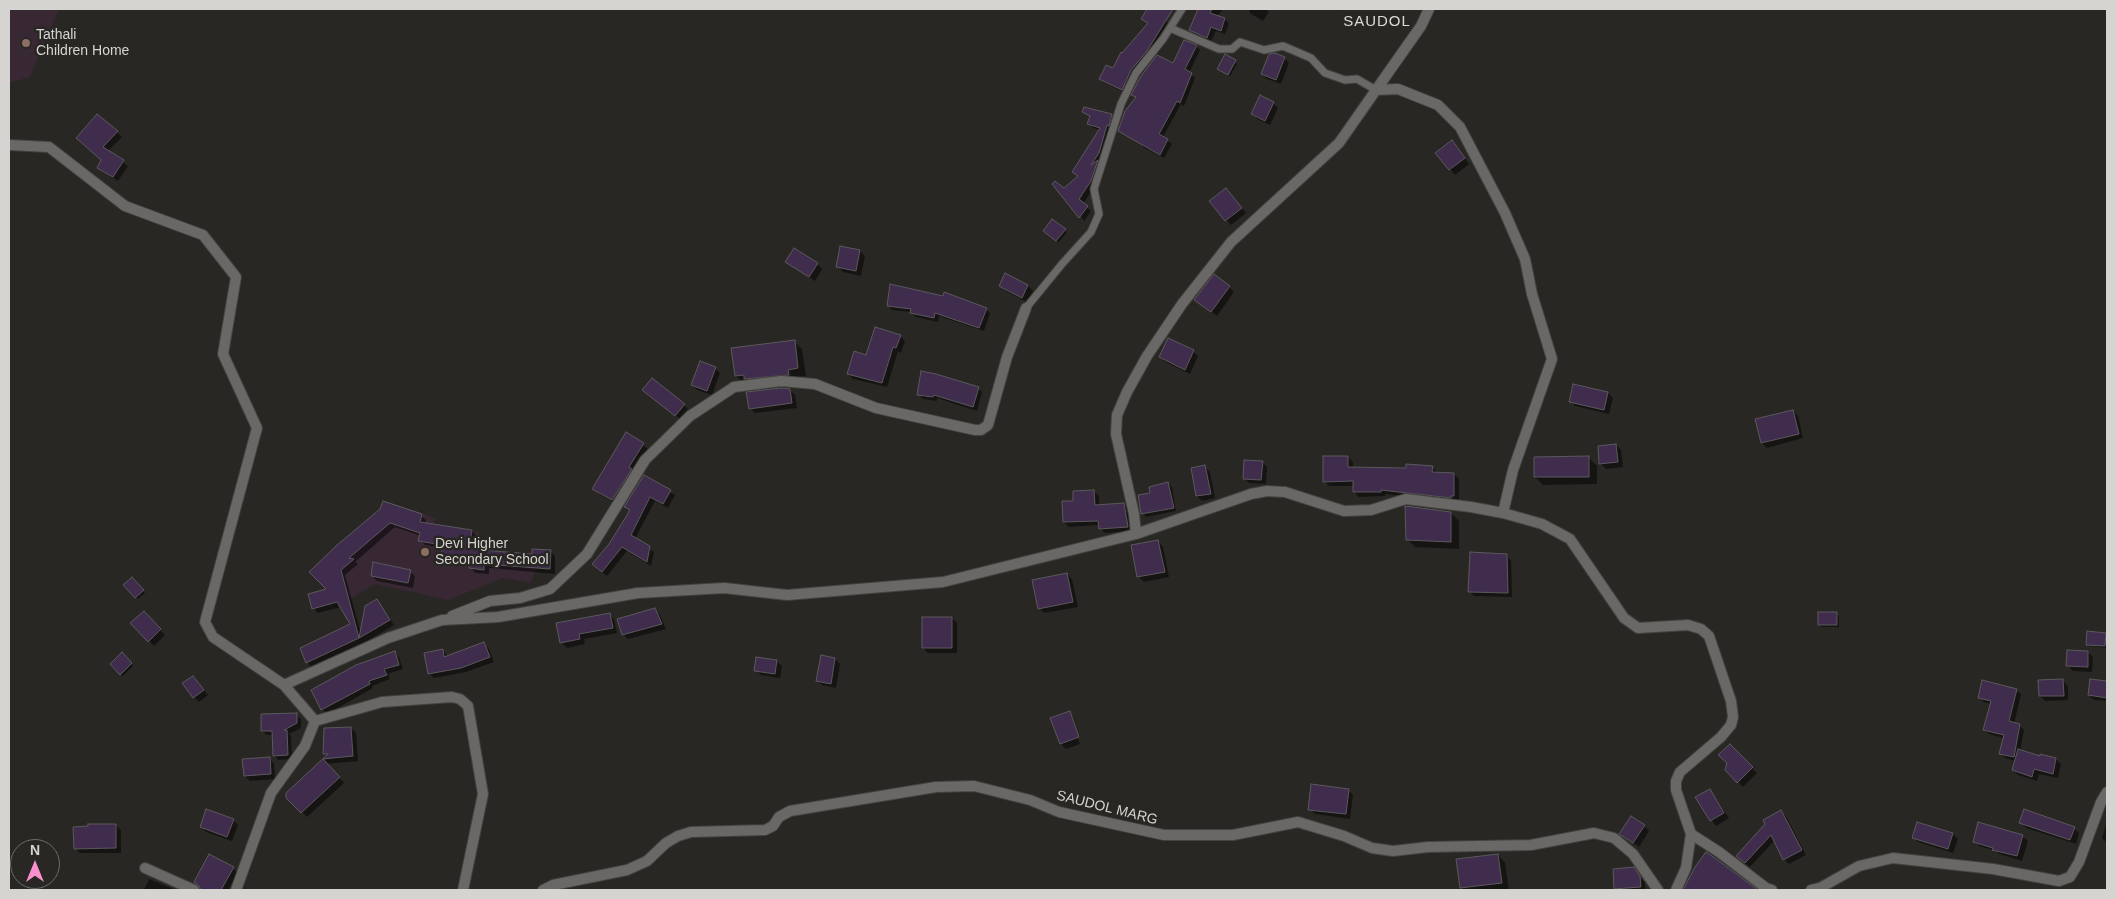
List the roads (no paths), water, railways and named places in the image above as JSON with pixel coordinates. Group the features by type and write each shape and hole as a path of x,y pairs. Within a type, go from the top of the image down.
{"street":[{"path":"1136,534 1134,514 1116,434 1117,415 1127,392 1147,356 1182,304 1231,242 1339,143 1421,26 1429,9"},
{"path":"1376,90 1398,89 1438,106 1460,127 1506,213 1525,259 1532,294 1552,359 1513,470 1503,513"},
{"path":"9,145 49,147 124,206 203,235 236,277 223,354 257,428 205,622 213,637 284,685 315,721"},
{"path":"284,685 388,638 490,601 520,598 550,589 587,554 645,460 690,416 734,387 781,381 815,384 876,408 981,430 988,425 1007,357 1026,308"},
{"path":"442,620 498,617 638,593 724,588 788,595 942,582 1136,534 1251,494 1267,491 1285,492 1344,511 1372,510 1406,499 1503,513 1542,524 1570,539 1624,618 1638,628 1688,625 1701,629 1709,636 1731,701 1733,717 1731,725 1721,737 1680,772 1676,781 1676,790 1691,834 1686,868 1676,890"},
{"path":"315,721 382,702 452,697 460,699 468,706 483,794 463,890"},
{"path":"236,890 271,793 305,746 315,721"},
{"name":"SAUDOL MARG","path":"543,890 553,885 627,870 647,862 666,843 678,836 691,832 765,830 773,826 779,817 790,811 936,787 974,786 1030,800 1059,812 1164,836 1233,835 1298,822 1344,836 1372,848 1392,850 1428,847 1531,845 1594,833 1614,838 1633,854 1658,890"},
{"path":"1811,890 1820,888 1859,866 1893,858 1993,869 2059,881 2070,876 2079,862 2101,802 2107,792"},
{"path":"1691,834 1719,852 1766,888 1772,890"},
{"path":"145,868 194,890"}],"lane":[{"path":"1026,308 1091,232 1099,214 1094,189 1121,104 1136,73 1182,9"},
{"path":"1170,28 1219,49 1232,49 1240,42 1264,50 1282,46 1311,58 1325,73 1345,80 1357,79 1376,90"}],"place":[{"name":"Tathali Children Home","path":"26,43"},
{"name":"Devi Higher Secondary School","path":"425,552"}],"district":[{"name":"SAUDOL","path":"1377,22"}]}
